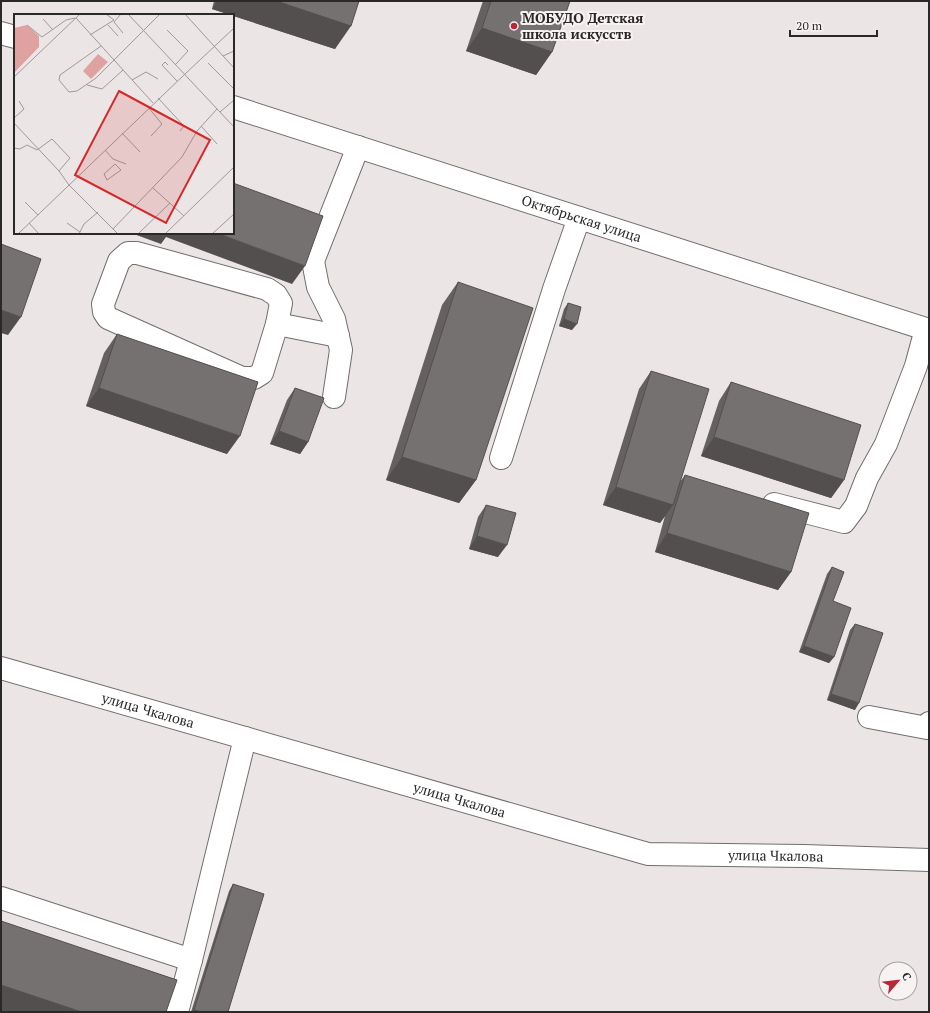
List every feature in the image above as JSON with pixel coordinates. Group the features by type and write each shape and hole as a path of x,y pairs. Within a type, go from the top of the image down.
{"street":[{"path":"1,33 14,37"},
{"name":"Октябрьская улица","path":"234,107 927,330"},
{"path":"334,397 341,350 334,319 318,287 313,261 358,147"},
{"path":"501,458 554,289 579,218"},
{"path":"137,252 267,289 276,295 281,303 277,324 262,373 254,378 242,378 108,318 104,312 103,304 118,260 128,253 137,252"},
{"path":"277,324 338,336"},
{"path":"754,500 844,522 856,506 867,478 886,444 916,366 927,330"},
{"name":"улица Чкалова","path":"1,668 648,854 804,856 929,860"},
{"path":"869,717 927,728 929,723"},
{"path":"177,1012 245,738"},
{"path":"1,898 191,960"}],"building":[{"path":"276,1 359,1 351,26"},
{"path":"491,1 570,1 552,52 482,28"},
{"path":"234,183 323,216 305,266 220,234 234,234"},
{"path":"1,244 41,259 21,317 1,310"},
{"path":"458,282 533,308 476,480 402,457"},
{"path":"568,303 581,307 577,324 564,319"},
{"path":"117,334 258,382 240,436 99,388"},
{"path":"651,371 709,389 673,505 616,487"},
{"path":"731,382 861,425 844,480 714,437"},
{"path":"295,388 324,398 308,442 279,431"},
{"path":"685,475 809,513 791,572 667,533"},
{"path":"486,505 516,513 507,545 477,536"},
{"path":"832,567 844,572 833,601 851,608 834,657 804,646"},
{"path":"855,624 883,633 859,703 831,694"},
{"path":"233,884 264,894 228,1012 202,1012 194,1010"},
{"path":"1,921 177,980 166,1012 82,1012 1,985"}],"place":[{"name":"МОБУДО Детская школа искусcтв","path":"514,26"}]}
